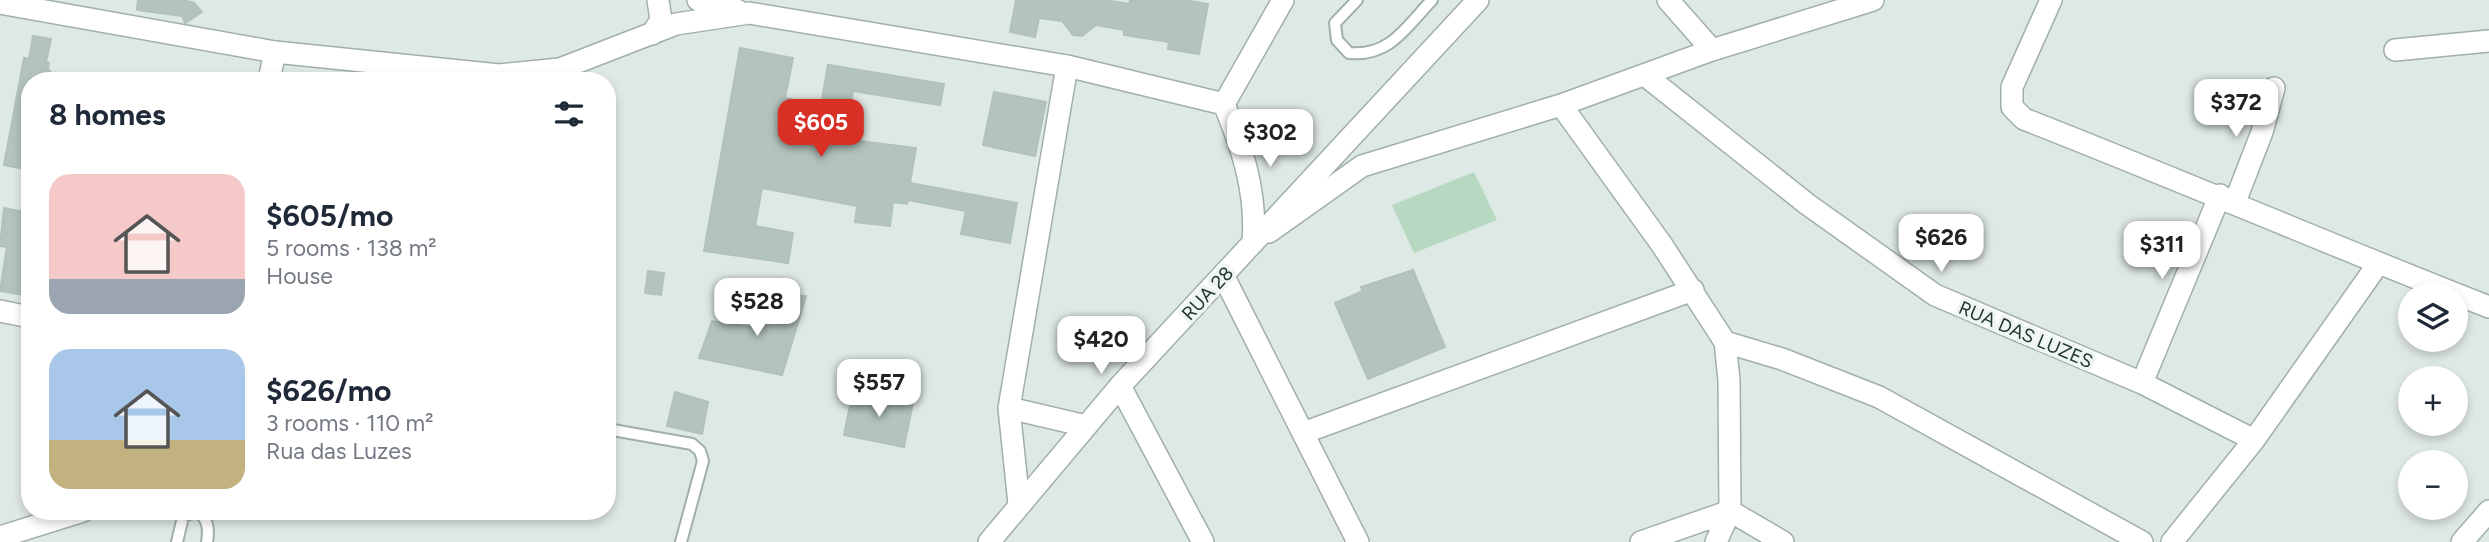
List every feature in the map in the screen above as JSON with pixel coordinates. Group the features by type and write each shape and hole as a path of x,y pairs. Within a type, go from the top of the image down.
{"street":[{"path":"652,34 662,20 658,0"},
{"path":"698,0 749,13 1067,66 1224,104"},
{"path":"1253,243 1253,198 1249,172 1224,104 1283,0"},
{"path":"1253,243 1478,0"},
{"path":"1668,0 1712,50"},
{"path":"1253,243 1363,166 1561,105 1712,50 1873,0"},
{"path":"2051,0 2012,87 2012,107 2024,119 2489,307"},
{"path":"0,4 59,7 275,52 470,72"},
{"path":"542,72 560,69 688,21 749,13"},
{"path":"2395,50 2489,41"},
{"path":"271,72 275,52"},
{"path":"1019,504 1009,408 1067,66"},
{"name":"RUA DAS LUZES","path":"1646,76 1807,204 1935,295 2142,383 2253,440"},
{"path":"2142,383 2227,199 2262,132 2274,88"},
{"path":"1561,105 1693,290 1725,342 1729,380 1730,511 1716,542"},
{"name":"RUA 28","path":"989,542 1120,386 1253,243"},
{"path":"2172,542 2253,440 2378,264"},
{"path":"1224,276 1358,542"},
{"path":"1303,433 1693,290"},
{"path":"0,311 21,315"},
{"path":"1725,342 1782,359 1879,397 2142,542"},
{"path":"1120,386 1203,542"},
{"path":"1009,408 1086,426"},
{"path":"1641,542 1730,511 1783,542"},
{"path":"2462,542 2489,511"},
{"path":"0,537 54,520"}],"lane":[{"path":"1357,0 1335,23 1337,40 1349,53 1368,55 1390,45 1432,0"},
{"path":"616,431 692,444 700,451 703,461 681,542"},
{"path":"177,542 182,520"},
{"path":"207,520 210,526 207,542"}],"green space":[{"path":"1474,172 1497,220 1414,253 1392,205"}],"building":[{"path":"138,0 183,0 194,3 202,12 185,23 182,16 137,10"},
{"path":"1016,0 1105,0 1129,4 1130,0 1184,0 1208,4 1199,54 1168,49 1169,42 1124,35 1124,30 1096,25 1082,36 1073,35 1062,21 1039,18 1035,37 1010,32"},
{"path":"33,36 51,39 46,62 49,63 50,72 21,72 24,58 29,59"},
{"path":"740,48 793,58 785,98 791,99 789,105 820,111 828,65 944,84 940,105 853,91 844,139 916,148 910,183 1017,203 1010,243 961,234 966,211 908,200 907,204 893,202 890,226 855,222 857,206 762,188 755,226 793,233 788,263 704,251"},
{"path":"21,74 21,168 4,165"},
{"path":"994,92 1046,102 1035,156 983,145"},
{"path":"4,208 21,211 21,294 0,291 7,247 0,246"},
{"path":"1413,270 1445,347 1368,379 1335,303 1363,291 1361,287"},
{"path":"648,271 664,273 661,295 645,293"},
{"path":"776,293 806,296 782,375 699,358 712,321 763,329"},
{"path":"853,391 913,402 904,447 844,435"},
{"path":"675,392 708,402 702,434 667,426"}]}
